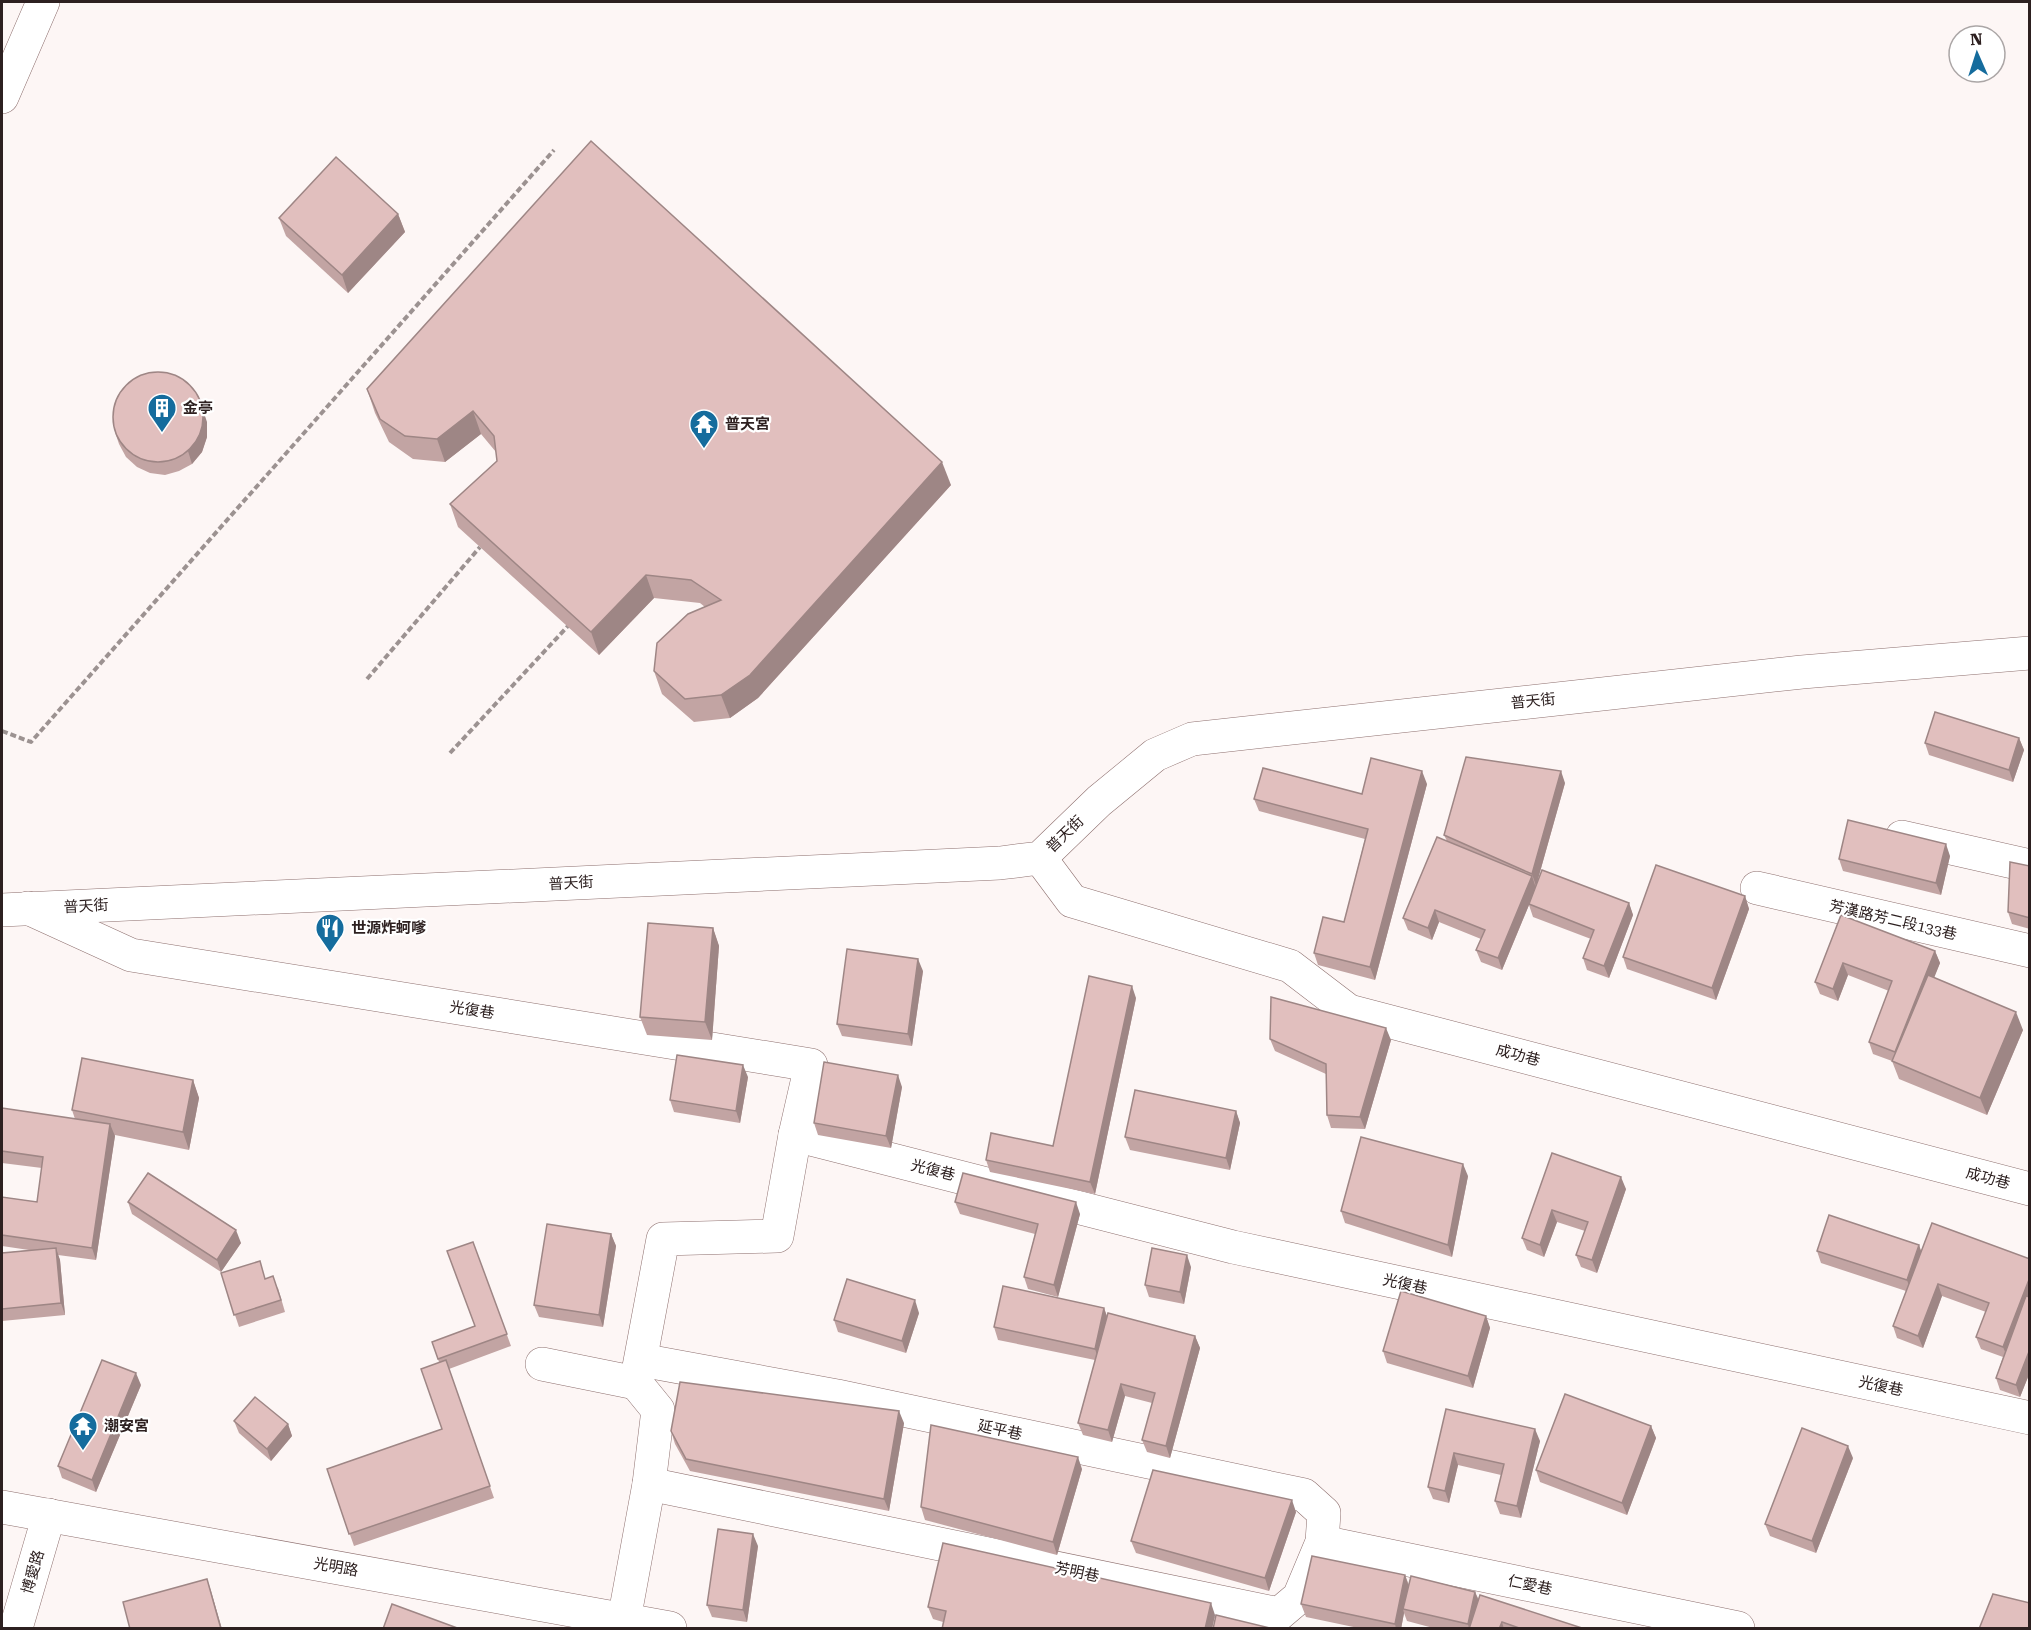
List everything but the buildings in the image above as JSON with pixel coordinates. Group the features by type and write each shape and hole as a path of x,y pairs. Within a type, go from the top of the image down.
{"street":[{"path":"2,97 43,2"},
{"name":"普天街","path":"15,909 977,864 1040,858 1099,801 1155,755 1192,739 1802,672 2030,653"},
{"path":"1871,830 2030,866"},
{"name":"成功巷","path":"1040,858 1072,901 1290,966 1349,1011 2030,1189"},
{"name":"芳漢路芳二段133巷","path":"1757,888 2030,951"},
{"name":"光復巷","path":"15,909 130,955 812,1065 795,1135 1233,1246 2030,1418"},
{"path":"624,1620 649,1484 658,1410 639,1371 663,1239 777,1236 795,1135"},
{"path":"542,1364 639,1371"},
{"name":"延平巷","path":"639,1371 837,1396 1304,1495 1324,1513 1322,1542"},
{"name":"芳明巷","path":"649,1484 1279,1614 1299,1597 1322,1542"},
{"name":"光明路","path":"2,1507 670,1629"},
{"name":"博愛路","path":"16,1629 49,1515"},
{"name":"仁愛巷","path":"1322,1542 1738,1629"}],"path":[{"path":"2,731 31,742 554,150"},
{"path":"367,680 480,547"},
{"path":"450,753 567,626"}],"place":[{"name":"金亭","path":"162,434"},
{"name":"普天宮","path":"704,450"},
{"name":"世源炸蚵嗲","path":"330,954"},
{"name":"潮安宮","path":"83,1452"}]}
